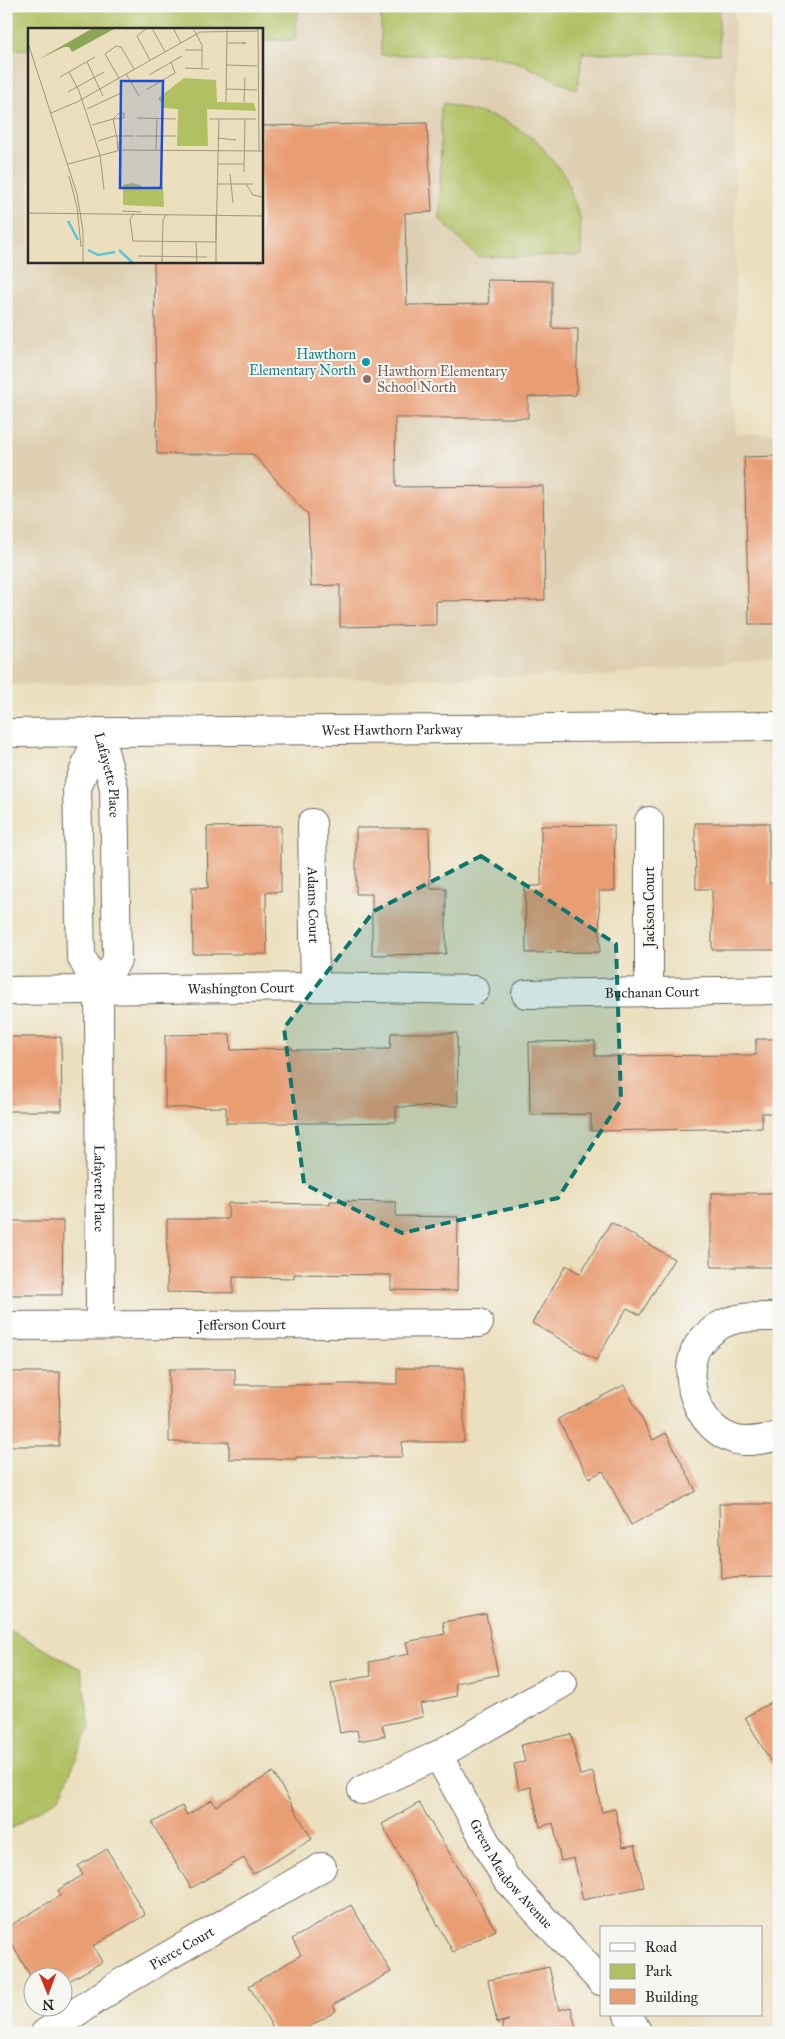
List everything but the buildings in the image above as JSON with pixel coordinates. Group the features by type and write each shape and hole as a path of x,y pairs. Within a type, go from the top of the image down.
{"street":[{"name":"West Hawthorn Parkway","path":"6,733 779,726"},
{"name":"Lafayette Place","path":"99,732 114,788 117,960 99,991"},
{"name":"Lafayette Place","path":"99,732 77,788 81,956 99,991 100,1325"},
{"name":"Jackson Court","path":"649,821 649,992"},
{"name":"Adams Court","path":"312,823 315,987"},
{"name":"Washington Court","path":"6,992 315,987 475,990"},
{"name":"Buchanan Court","path":"526,994 779,990"},
{"path":"779,1316 743,1317 720,1326 706,1336 694,1353 691,1376 694,1395 701,1413 717,1430 734,1439 758,1440 779,1436"},
{"name":"Jefferson Court","path":"6,1326 479,1323"},
{"path":"362,1790 438,1755 564,1683"},
{"name":"Green Meadow Avenue","path":"438,1755 505,1877 600,1979"},
{"name":"Pierce Court","path":"44,2033 121,1983 322,1867"},
{"path":"629,2016 638,2033"}],"highlighted area":[{"path":"481,856 616,944 621,1100 558,1198 402,1233 304,1184 284,1028 374,911"}],"shaded area":[{"path":"6,6 735,6 736,434 779,434 779,659 615,675 6,685"}],"green space":[{"path":"6,6 298,6 295,40 262,41 262,28 28,28 28,49 6,50"},
{"path":"381,6 719,6 719,54 583,53 583,50 577,90 517,62 487,55 381,55"},
{"path":"444,103 502,119 537,141 566,177 580,218 582,256 478,257 440,220 441,108"},
{"path":"6,1628 81,1669 90,1726 60,1797 6,1832"}],"place":[{"name":"Hawthorn Elementary North","path":"366,362"},
{"name":"Hawthorn Elementary School North","path":"367,379"}]}
